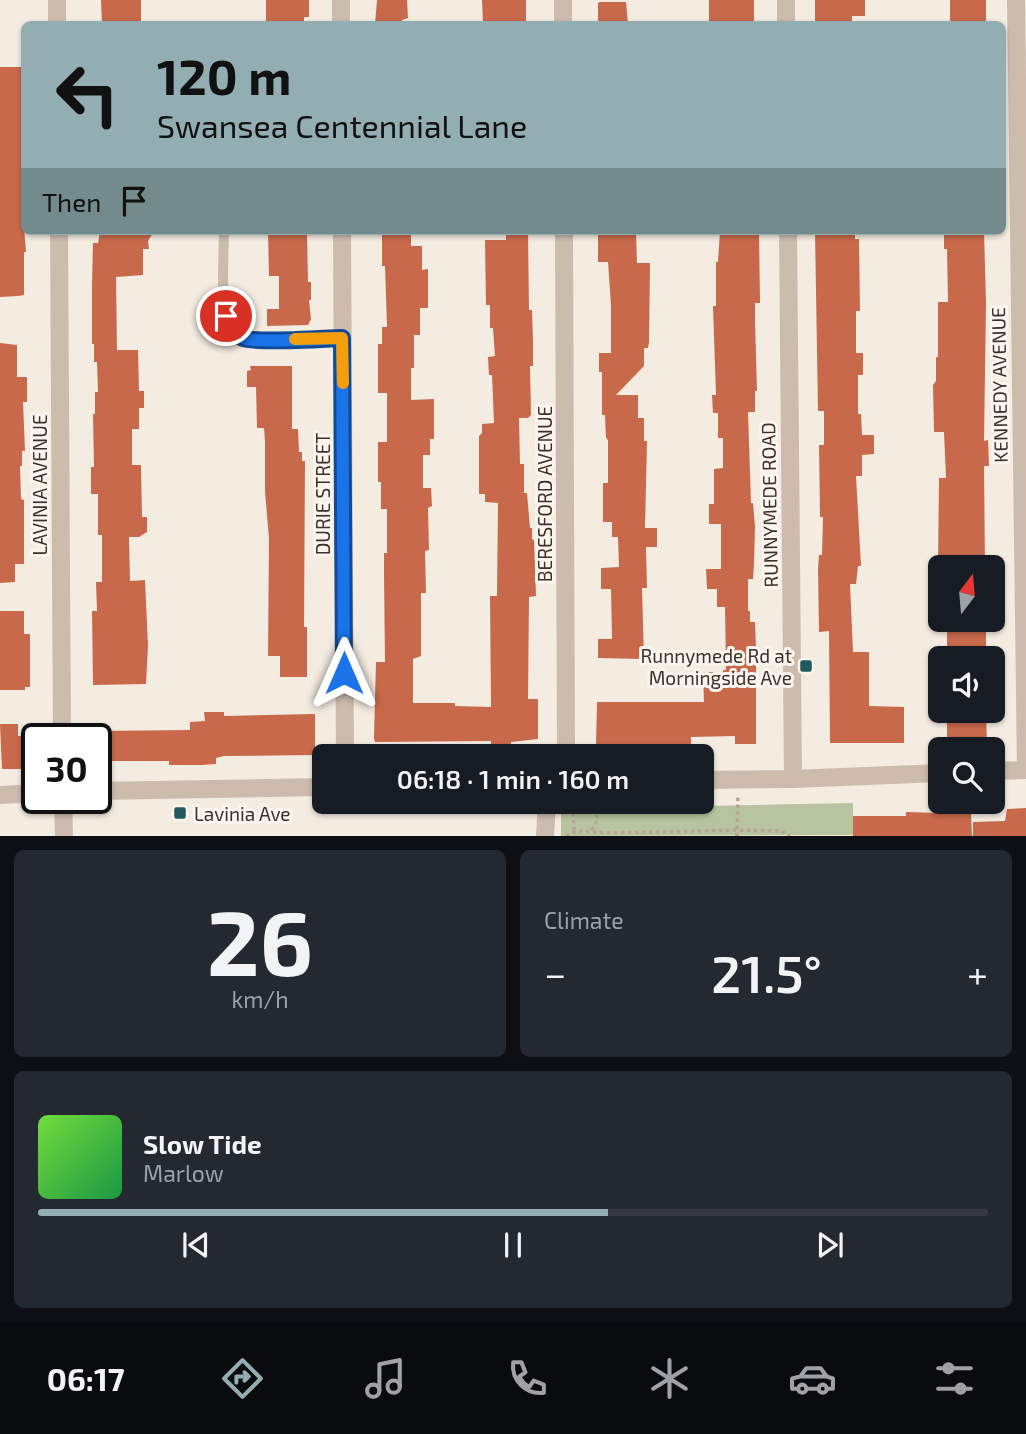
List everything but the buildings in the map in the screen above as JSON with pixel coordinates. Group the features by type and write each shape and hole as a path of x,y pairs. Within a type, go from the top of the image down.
{"street":[{"path":"57,0 57,21"},
{"path":"341,0 341,21"},
{"path":"563,0 563,21"},
{"path":"786,0 786,21"},
{"name":"KENNEDY AVENUE","path":"1017,0 1026,770"},
{"name":"LAVINIA AVENUE","path":"59,235 62,723"},
{"name":"DURIE STREET","path":"342,235 345,744"},
{"name":"BERESFORD AVENUE","path":"564,235 566,744"},
{"name":"RUNNYMEDE ROAD","path":"788,235 793,779"},
{"path":"1005,771 1026,770"},
{"path":"714,780 928,773"},
{"path":"112,791 312,787"},
{"path":"0,795 21,794"},
{"path":"63,814 64,835"},
{"path":"545,835 546,814"}],"lane":[{"path":"223,235 223,293 226,316 230,327 237,334 251,340 342,338"}],"path":[{"path":"737,835 738,793"},
{"path":"573,814 574,831"},
{"path":"590,832 598,819 596,814"},
{"path":"566,835 574,831 737,830 781,831 790,835"}],"green space":[{"path":"853,803 853,835 561,836 561,814 714,814 714,806"}],"slow traffic":[{"path":"295,339 342,338 343,383"}],"place":[{"name":"Runnymede Rd at Morningside Ave","path":"806,666"},
{"name":"Lavinia Ave","path":"180,813"}],"route":[{"path":"226,316 230,327 237,334 251,340 342,338 344,673"}]}
